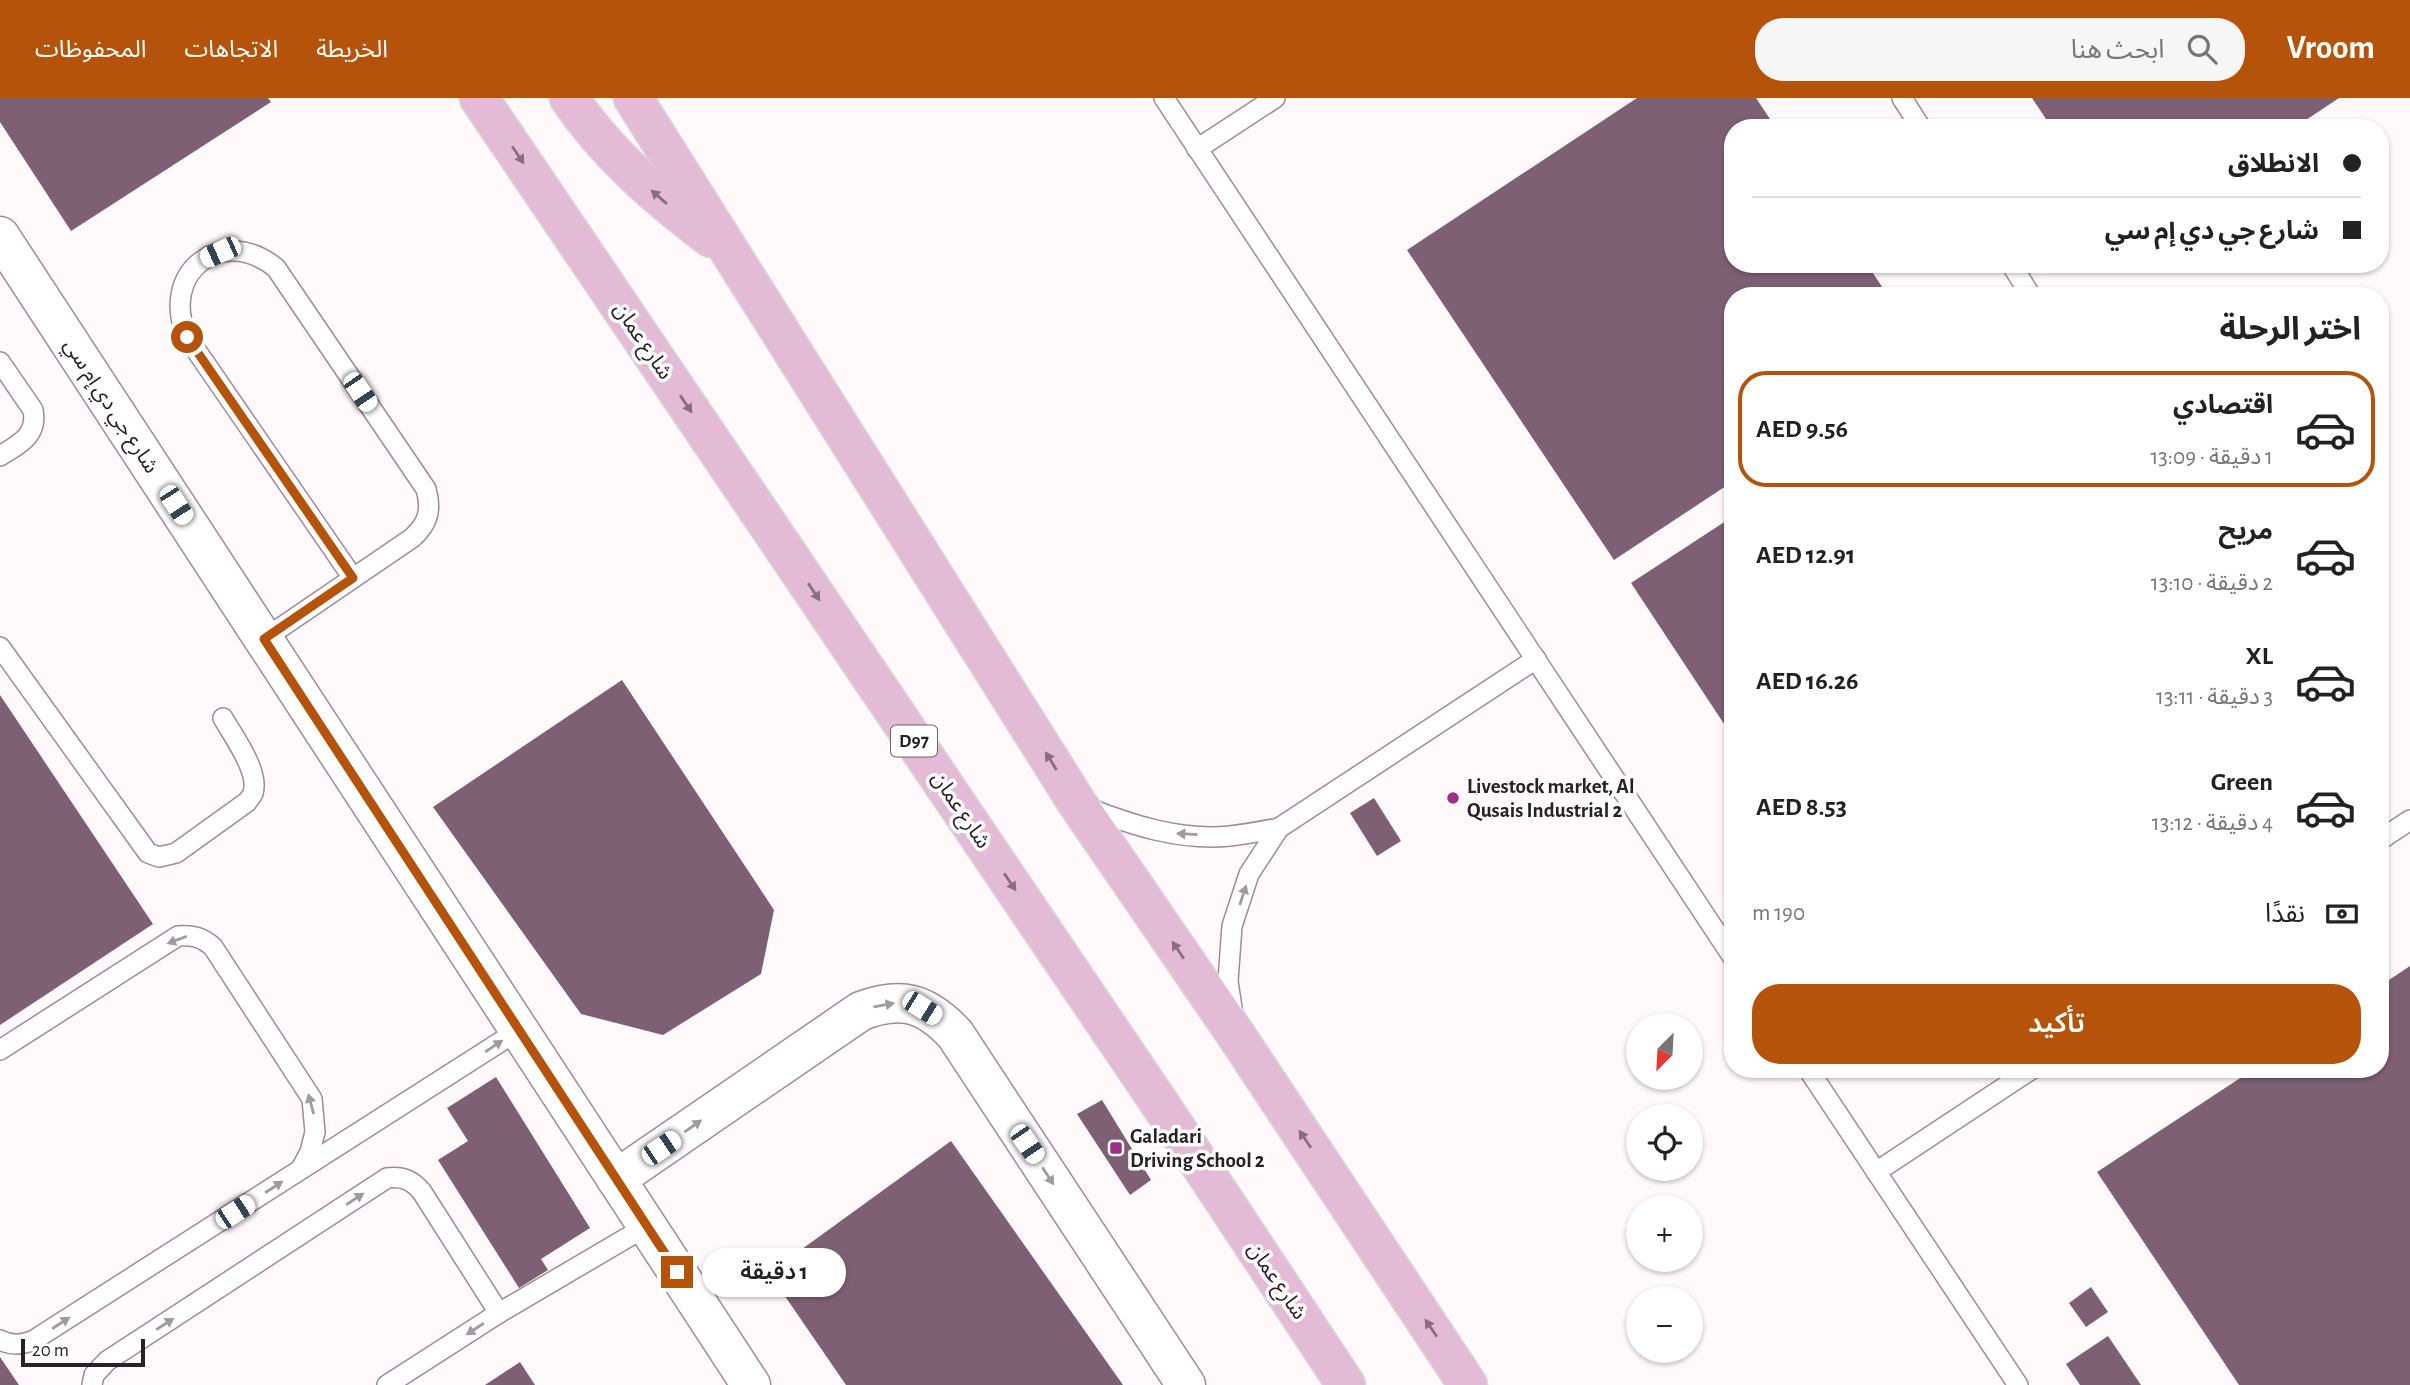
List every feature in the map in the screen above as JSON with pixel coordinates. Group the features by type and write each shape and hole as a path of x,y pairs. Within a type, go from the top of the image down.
{"main road":[{"name":"شارع عمان","path":"480,98 1164,1110 1346,1385"},
{"path":"569,98 629,171 675,211 733,254"},
{"path":"633,98 1077,803 1236,1035 1468,1385"}],"street":[{"name":"شارع جي دي إم سي","path":"0,236 751,1385"},
{"path":"616,1179 861,1011 880,1004 901,1002 922,1008 940,1019 955,1034 1186,1385"}],"lane":[{"path":"1164,98 1724,944"},
{"path":"1198,149 1275,98"},
{"path":"1902,98 1915,119"},
{"path":"264,639 353,578 420,531 430,510 426,489 276,268 251,252 220,252 194,267 186,279 178,308 181,323 187,337 353,578"},
{"path":"0,362 33,410 35,419 28,438 0,456"},
{"path":"0,646 148,853 159,857 176,853 247,802 253,793 251,768 223,718"},
{"path":"1236,1035 1228,981 1233,926 1250,874 1279,828 1536,659"},
{"path":"1077,803 1125,823 1176,834 1227,836 1279,828"},
{"path":"2389,830 2410,820"},
{"path":"0,1050 178,936 191,935 205,939 213,947 312,1099 314,1132 310,1152 302,1170"},
{"path":"0,1340 13,1345 34,1340 519,1030"},
{"path":"1814,1078 2018,1385"},
{"path":"1876,1172 2018,1078"},
{"path":"92,1385 94,1375 107,1361 387,1178 407,1179 416,1184 499,1313"},
{"path":"387,1385 499,1313 647,1226"}],"building":[{"path":"0,98 268,98 271,102 71,231 0,122"},
{"path":"1637,98 1756,98 1770,119 1724,119 1724,273 1873,273 1882,287 1724,287 1724,487 1614,560 1407,250"},
{"path":"2032,98 2339,98 2308,119 2046,119"},
{"path":"1724,522 1724,724 1631,583"},
{"path":"622,680 774,910 761,974 663,1035 581,1014 433,807"},
{"path":"0,695 153,924 0,1025"},
{"path":"1374,798 1401,841 1377,856 1350,813"},
{"path":"2410,966 2410,1385 2239,1385 2097,1172 2240,1078 2389,1078 2389,980"},
{"path":"496,1077 590,1228 541,1259 548,1270 519,1288 438,1160 468,1141 447,1108"},
{"path":"1102,1100 1151,1180 1130,1195 1077,1114"},
{"path":"951,1141 1123,1385 846,1385 769,1273"},
{"path":"2091,1287 2108,1312 2086,1327 2069,1303"},
{"path":"2108,1336 2141,1385 2080,1385 2066,1364"},
{"path":"0,1357 19,1385 0,1385"},
{"path":"520,1362 535,1385 485,1385"}],"place":[{"name":"Livestock market, Al Qusais Industrial 2","path":"1453,798"},
{"name":"Galadari Driving School 2","path":"1116,1148"}],"route":[{"path":"187,337 353,578 264,639 677,1272"}]}
